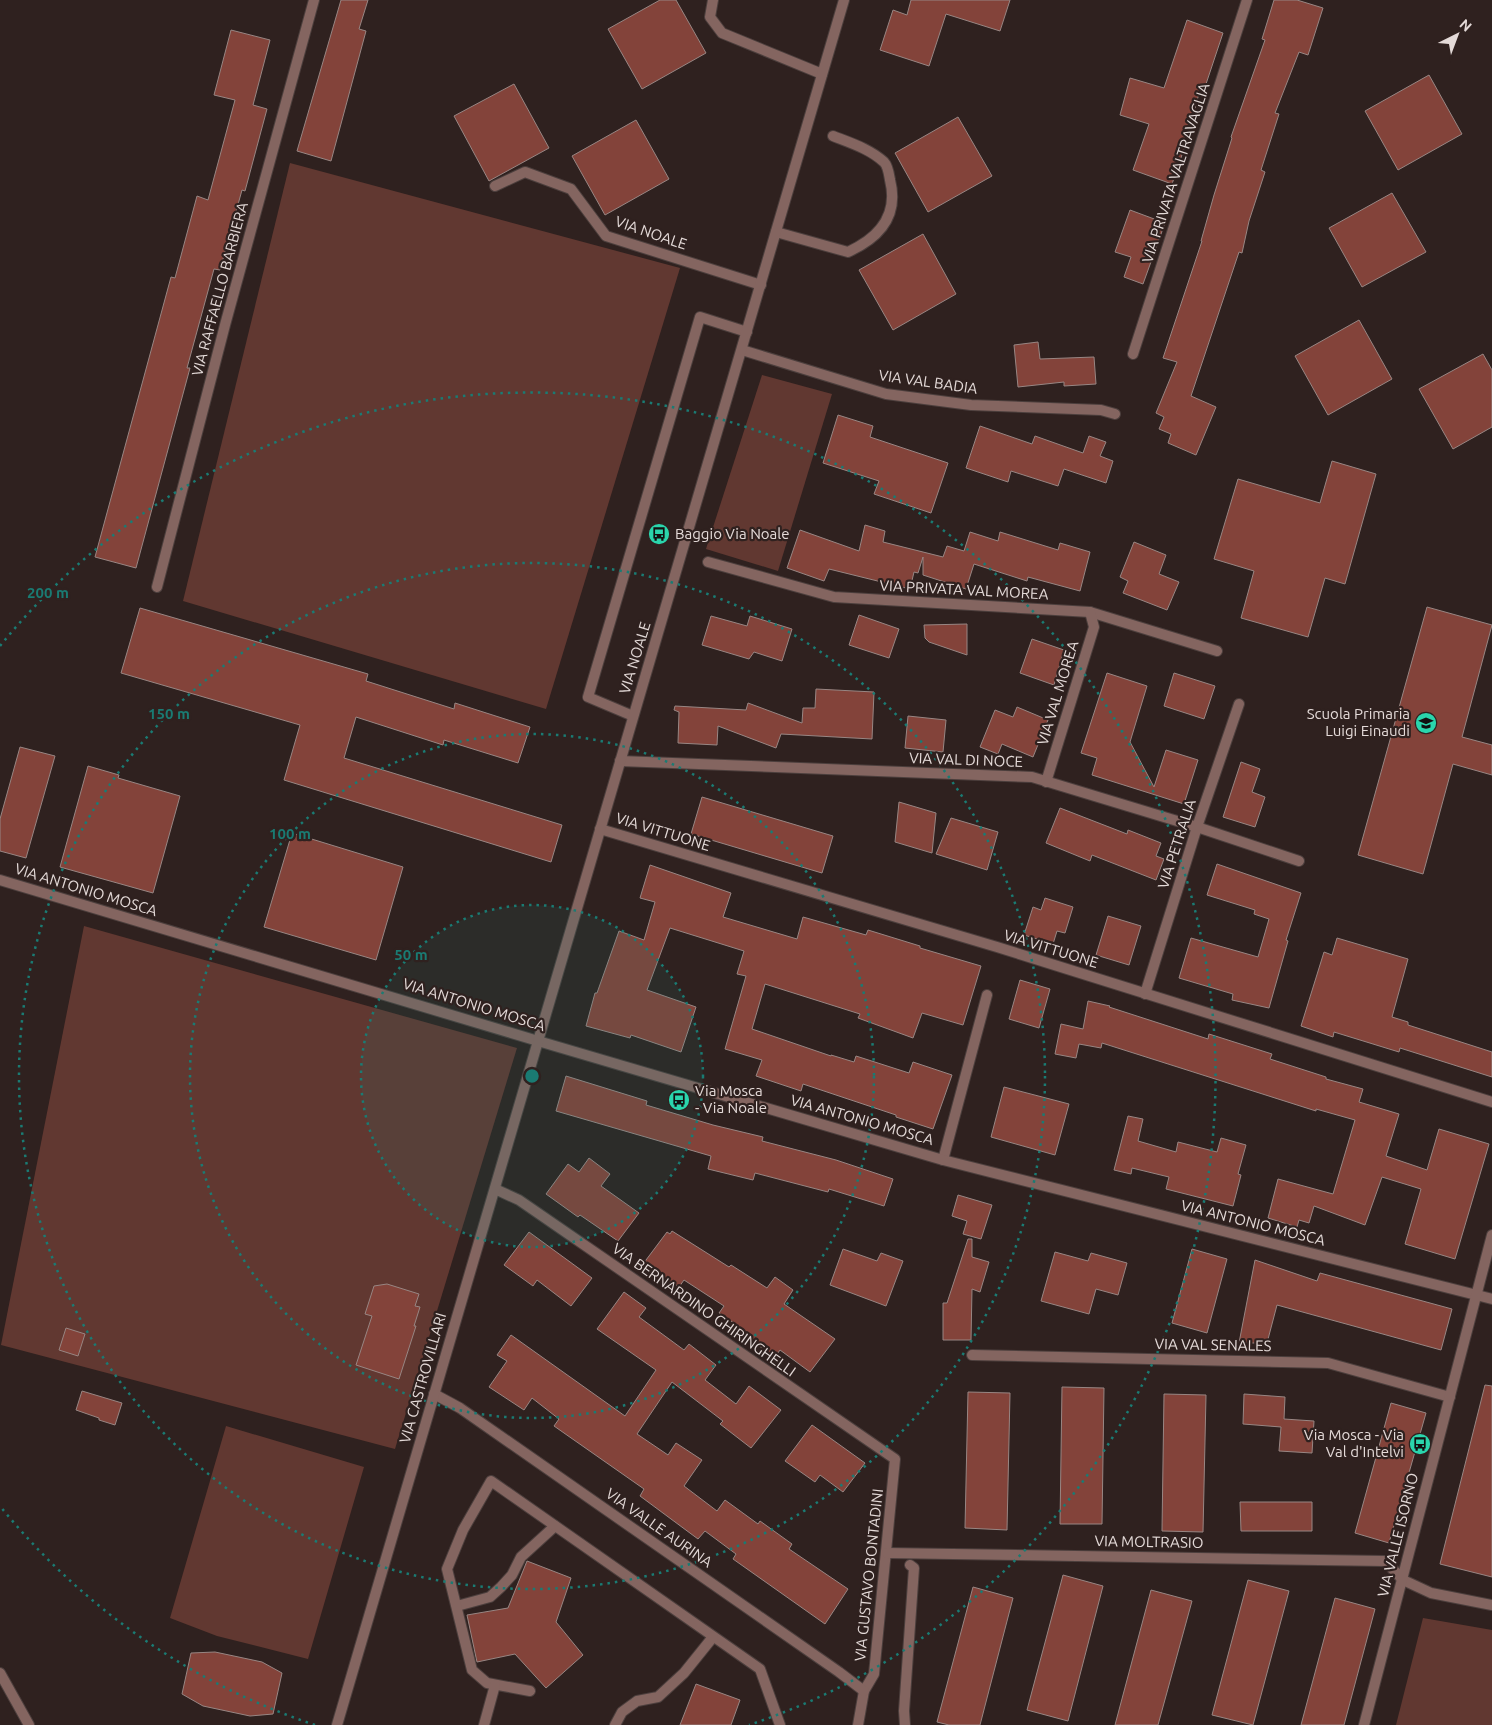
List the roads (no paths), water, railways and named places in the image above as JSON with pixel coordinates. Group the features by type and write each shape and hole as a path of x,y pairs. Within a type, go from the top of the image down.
{"street":[{"name":"VIA RAFFAELLO BARBIERA","path":"157,588 225,325 314,0"},
{"path":"713,0 710,17 722,33 822,74"},
{"name":"VIA NOALE","path":"538,1040 844,0"},
{"name":"VIA PRIVATA VALTRAVAGLIA","path":"1134,354 1247,0"},
{"path":"776,232 848,252 863,246 882,230 891,211 892,188 886,164 868,150 833,136"},
{"name":"VIA NOALE","path":"495,186 525,172 571,188 606,236 761,285"},
{"path":"633,716 588,697 700,317 747,332"},
{"name":"VIA VAL BADIA","path":"742,350 886,394 971,405 1101,410 1115,414"},
{"name":"VIA PRIVATA VAL MOREA","path":"708,562 834,597 1090,612 1217,651"},
{"name":"VIA VAL MOREA","path":"1046,782 1094,627 1090,612"},
{"name":"VIA PETRALIA","path":"1145,994 1197,828 1239,704"},
{"name":"VIA VAL DI NOCE","path":"620,761 1032,778 1299,861"},
{"name":"VIA VITTUONE","path":"600,829 998,947 1492,1102"},
{"name":"VIA ANTONIO MOSCA","path":"0,880 943,1160 1492,1299"},
{"path":"943,1160 987,996"},
{"name":"VIA CASTROVILLARI","path":"337,1725 538,1040"},
{"name":"VIA BERNARDINO GHIRINGHELLI","path":"495,1189 519,1200 895,1459"},
{"name":"VIA VALLE ISORNO","path":"1364,1725 1492,1235"},
{"name":"VIA VAL SENALES","path":"972,1355 1328,1363 1450,1397"},
{"name":"VIA VALLE AURINA","path":"434,1394 460,1408 831,1666 864,1692"},
{"name":"VIA GUSTAVO BONTADINI","path":"858,1725 864,1692 874,1674 895,1459"},
{"path":"530,1691 486,1683 472,1670 447,1568 463,1530 491,1481 760,1669 780,1725"},
{"path":"457,1606 490,1597 512,1575 521,1557 555,1526"},
{"name":"VIA MOLTRASIO","path":"887,1552 1385,1561 1403,1580"},
{"path":"905,1725 904,1711 914,1568 910,1565"},
{"path":"1403,1580 1431,1593 1492,1604"},
{"path":"615,1725 622,1712 637,1701 658,1697 684,1673 714,1637"},
{"path":"0,1673 29,1725"},
{"path":"484,1725 495,1685"}],"place":[{"name":"Baggio Via Noale","path":"659,534"},
{"name":"Scuola Primaria Luigi Einaudi","path":"1426,723"},
{"name":"Via Mosca - Via Noale","path":"679,1100"},
{"name":"Via Mosca - Via Val d'Intelvi","path":"1420,1444"}]}
